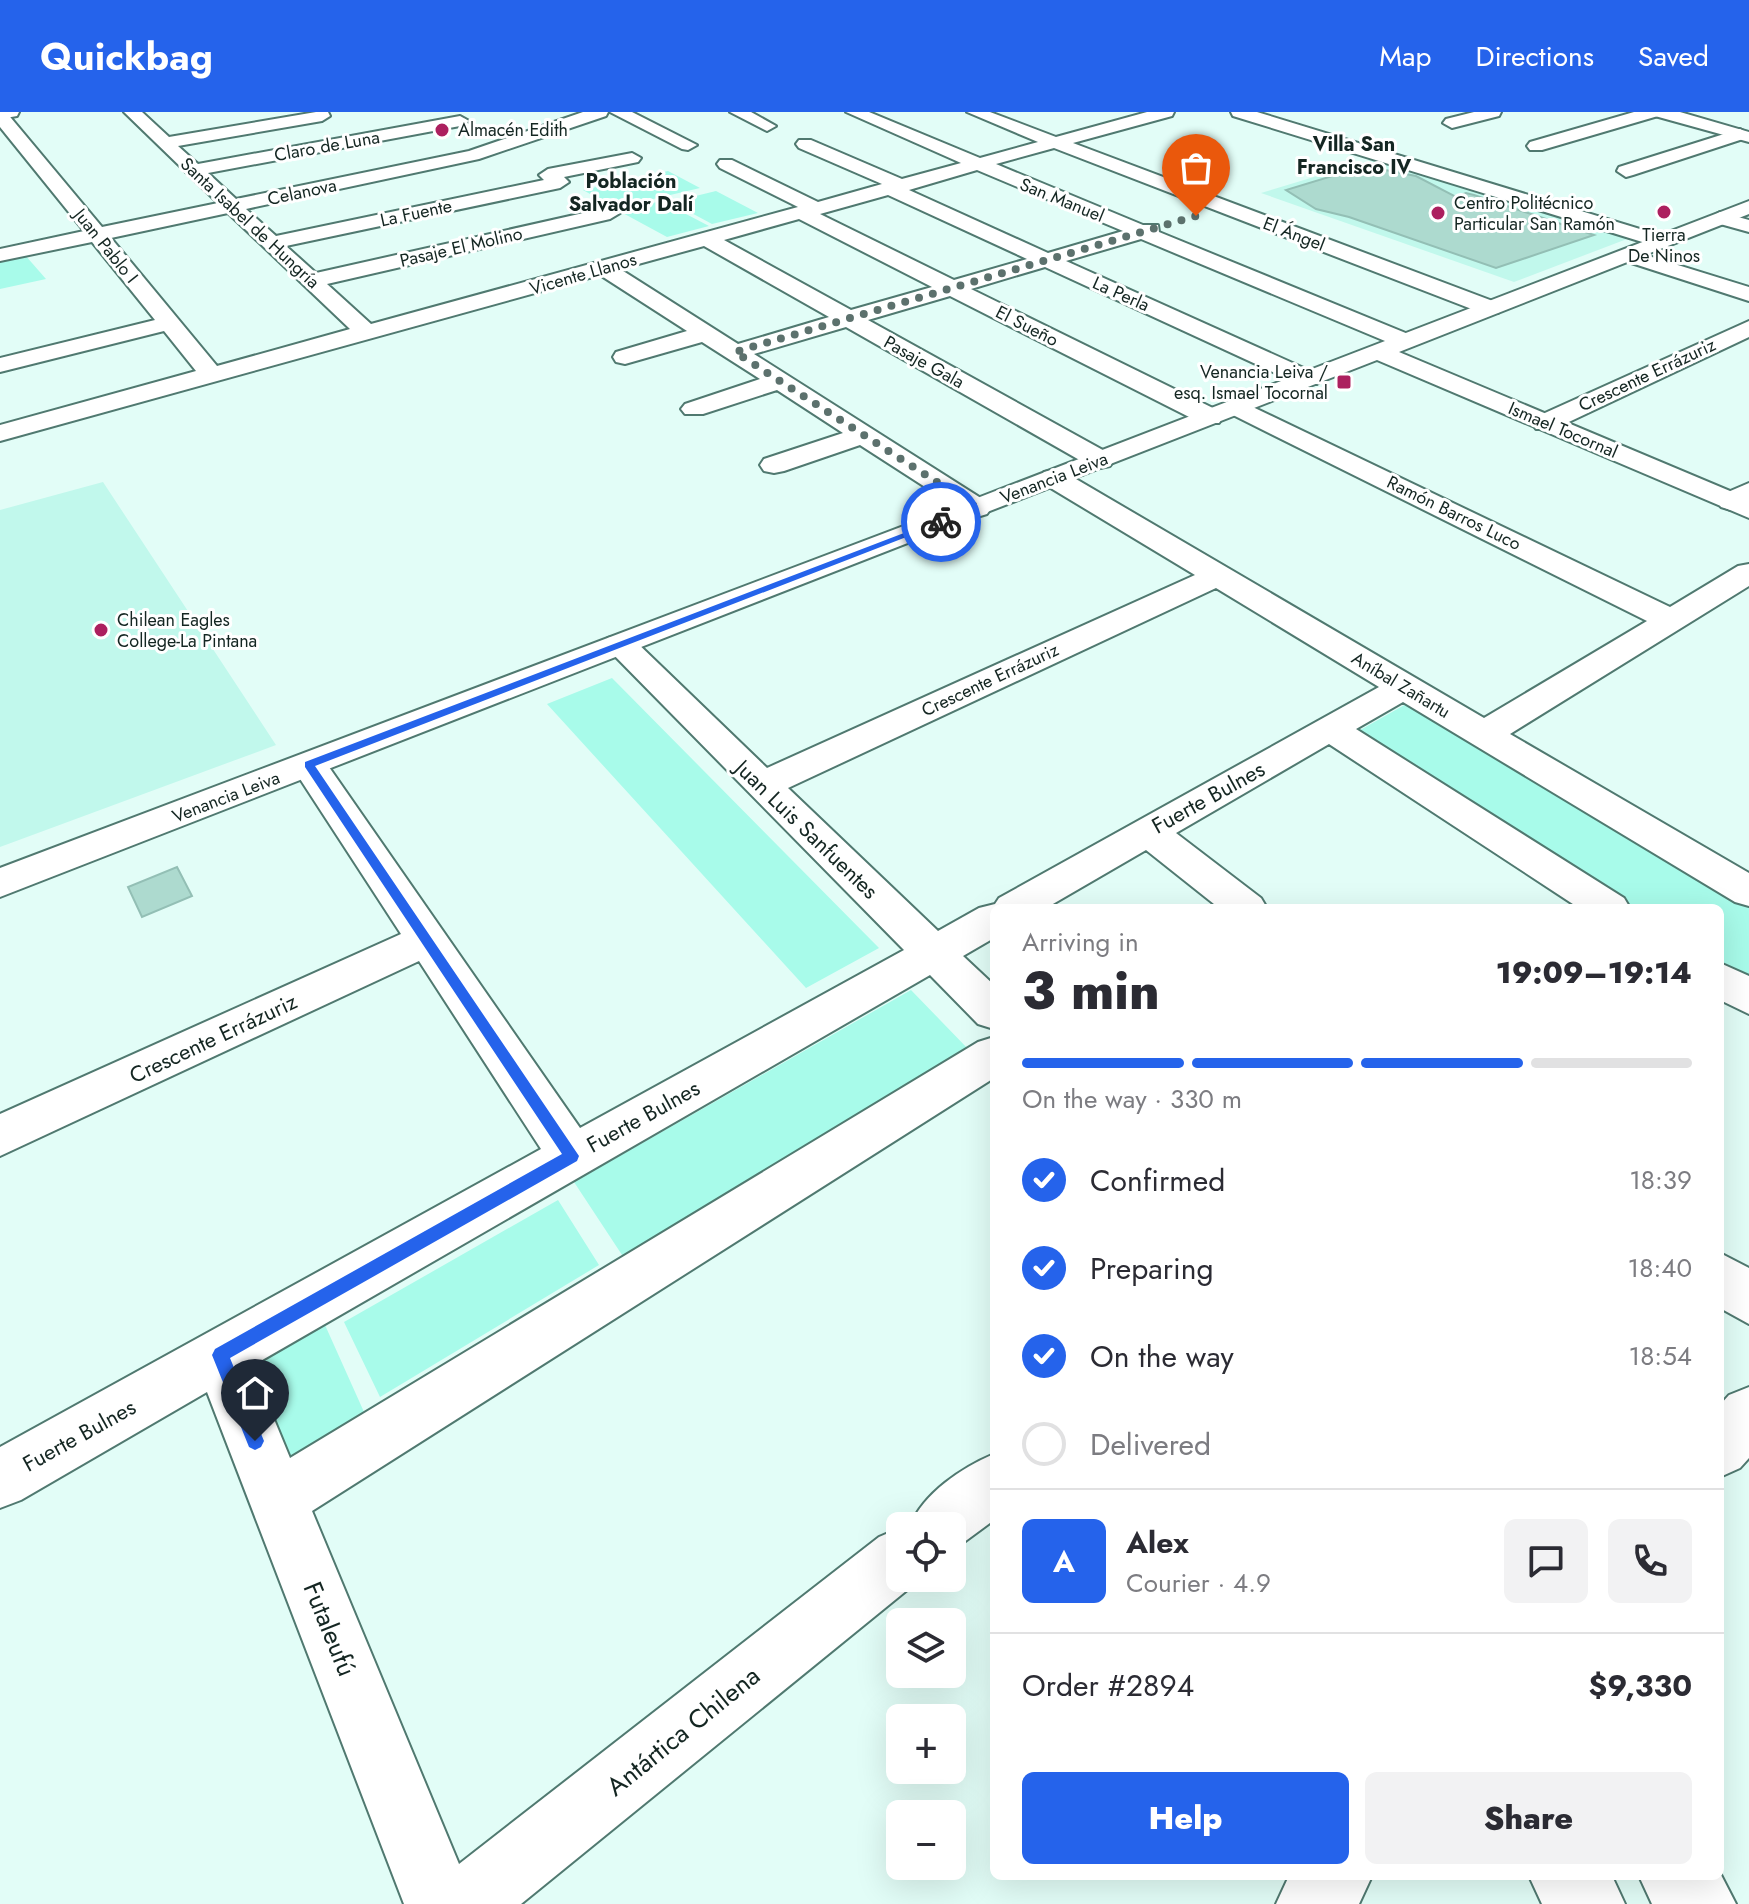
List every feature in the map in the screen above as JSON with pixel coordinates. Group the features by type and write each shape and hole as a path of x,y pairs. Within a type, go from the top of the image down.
{"street":[{"path":"0,115 11,112"},
{"path":"165,143 344,112"},
{"name":"Celanova","path":"0,255 502,147 572,119 600,112"},
{"path":"618,112 688,145"},
{"path":"738,112 767,126"},
{"name":"San Manuel","path":"854,112 1140,232 1391,346"},
{"name":"El Ángel","path":"975,112 1490,308"},
{"name":"Vicente Llanos","path":"0,433 1166,112"},
{"path":"1239,112 1659,241"},
{"path":"1452,123 1493,112"},
{"path":"1536,146 1652,112"},
{"path":"1661,112 1746,134"},
{"path":"1682,112 1746,134"},
{"path":"135,115 162,114"},
{"name":"Juan Pablo I","path":"0,115 213,376"},
{"name":"Santa Isabel de Hungría","path":"135,115 368,334"},
{"path":"455,115 554,179"},
{"name":"Claro de Luna","path":"194,170 455,115"},
{"path":"1626,171 1746,134"},
{"name":"La Perla","path":"805,144 1047,260 1308,379"},
{"path":"0,150 24,145"},
{"name":"La Fuente","path":"271,243 554,179 632,158"},
{"name":"El Sueño","path":"726,164 952,288 1223,412"},
{"name":"Pasaje El Molino","path":"311,281 616,217 554,179"},
{"path":"1196,216 1224,207"},
{"name":"Venancia Leiva","path":"0,883 977,508 1749,207"},
{"path":"1720,218 1749,226"},
{"path":"735,352 1168,224"},
{"path":"645,235 668,250"},
{"name":"Pasaje Gala","path":"707,239 1100,460"},
{"path":"1626,255 1749,294"},
{"path":"604,268 977,508"},
{"path":"0,336 9,363 170,323"},
{"name":"Crescente Errázuriz","path":"1545,423 1749,328"},
{"path":"625,357 706,333"},
{"name":"Ismael Tocornal","path":"1391,346 1545,423 1743,500"},
{"path":"694,409 781,381"},
{"name":"Ramón Barros Luco","path":"1223,412 1671,620"},
{"path":"774,465 863,435"},
{"name":"Aníbal Zañartu","path":"1054,478 1746,887"},
{"path":"1484,734 1749,573"},
{"name":"Crescente Errázuriz","path":"762,785 1218,576"},
{"name":"Juan Luis Sanfuentes","path":"620,645 990,1008"},
{"name":"Fuerte Bulnes","path":"1020,904 1404,687"},
{"path":"1330,729 1604,904"},
{"path":"309,765 572,1156"},
{"path":"1148,831 1242,904"},
{"name":"Fuerte Bulnes","path":"0,1479 990,921"},
{"name":"Crescente Errázuriz","path":"0,1136 426,940"},
{"path":"1724,981 1749,997"},
{"path":"278,1499 990,1057"},
{"path":"1724,1280 1749,1299"},
{"name":"Futaleufú","path":"220,1355 440,1904"},
{"path":"1724,1443 1749,1415"},
{"path":"958,1512 990,1486"},
{"name":"Antártica Chilena","path":"465,1904 886,1569"},
{"path":"1312,1904 1333,1880"},
{"path":"1568,1880 1589,1904"},
{"path":"1678,1880 1700,1904"}],"shaded area":[{"name":"Centro Politécnico Particular San Ramón","path":"1377,158 1623,234 1627,239 1514,282 1261,193"},
{"path":"668,171 700,188 615,208 583,190"},
{"path":"716,191 758,213 712,224 671,202"},
{"path":"661,201 709,226 667,237 619,211"},
{"path":"25,255 46,279 0,289 0,261"},
{"name":"Chilean Eagles College-La Pintana","path":"103,482 276,745 0,847 0,510"},
{"path":"612,678 879,948 806,988 547,704"},
{"path":"1408,703 1749,908 1749,986 1724,970 1724,904 1621,904 1353,734"},
{"path":"911,990 971,1052 626,1261 574,1182"},
{"path":"558,1200 599,1265 380,1397 344,1322"},
{"path":"325,1325 364,1412 281,1463 245,1372"}],"building":[{"name":"Centro Politécnico Particular San Ramón","path":"1365,166 1416,176 1456,197 1466,193 1474,195 1594,235 1496,268 1349,217 1316,209 1286,190"},
{"path":"177,867 192,896 142,917 128,887"}],"way so far":[{"path":"941,522 977,508 735,352 1196,216"}],"place":[{"name":"Almacén Edith","path":"442,130"},
{"name":"Tierra De Ninos","path":"1664,212"},
{"name":"Centro Politécnico Particular San Ramón","path":"1438,213"},
{"name":"Venancia Leiva / esq. Ismael Tocornal","path":"1344,382"},
{"name":"Chilean Eagles College-La Pintana","path":"101,630"}],"district":[{"name":"Villa San Francisco IV","path":"1354,156"},
{"name":"Población Salvador Dalí","path":"631,192"}],"route":[{"path":"255,1441 220,1355 572,1156 309,765 941,522"}]}
